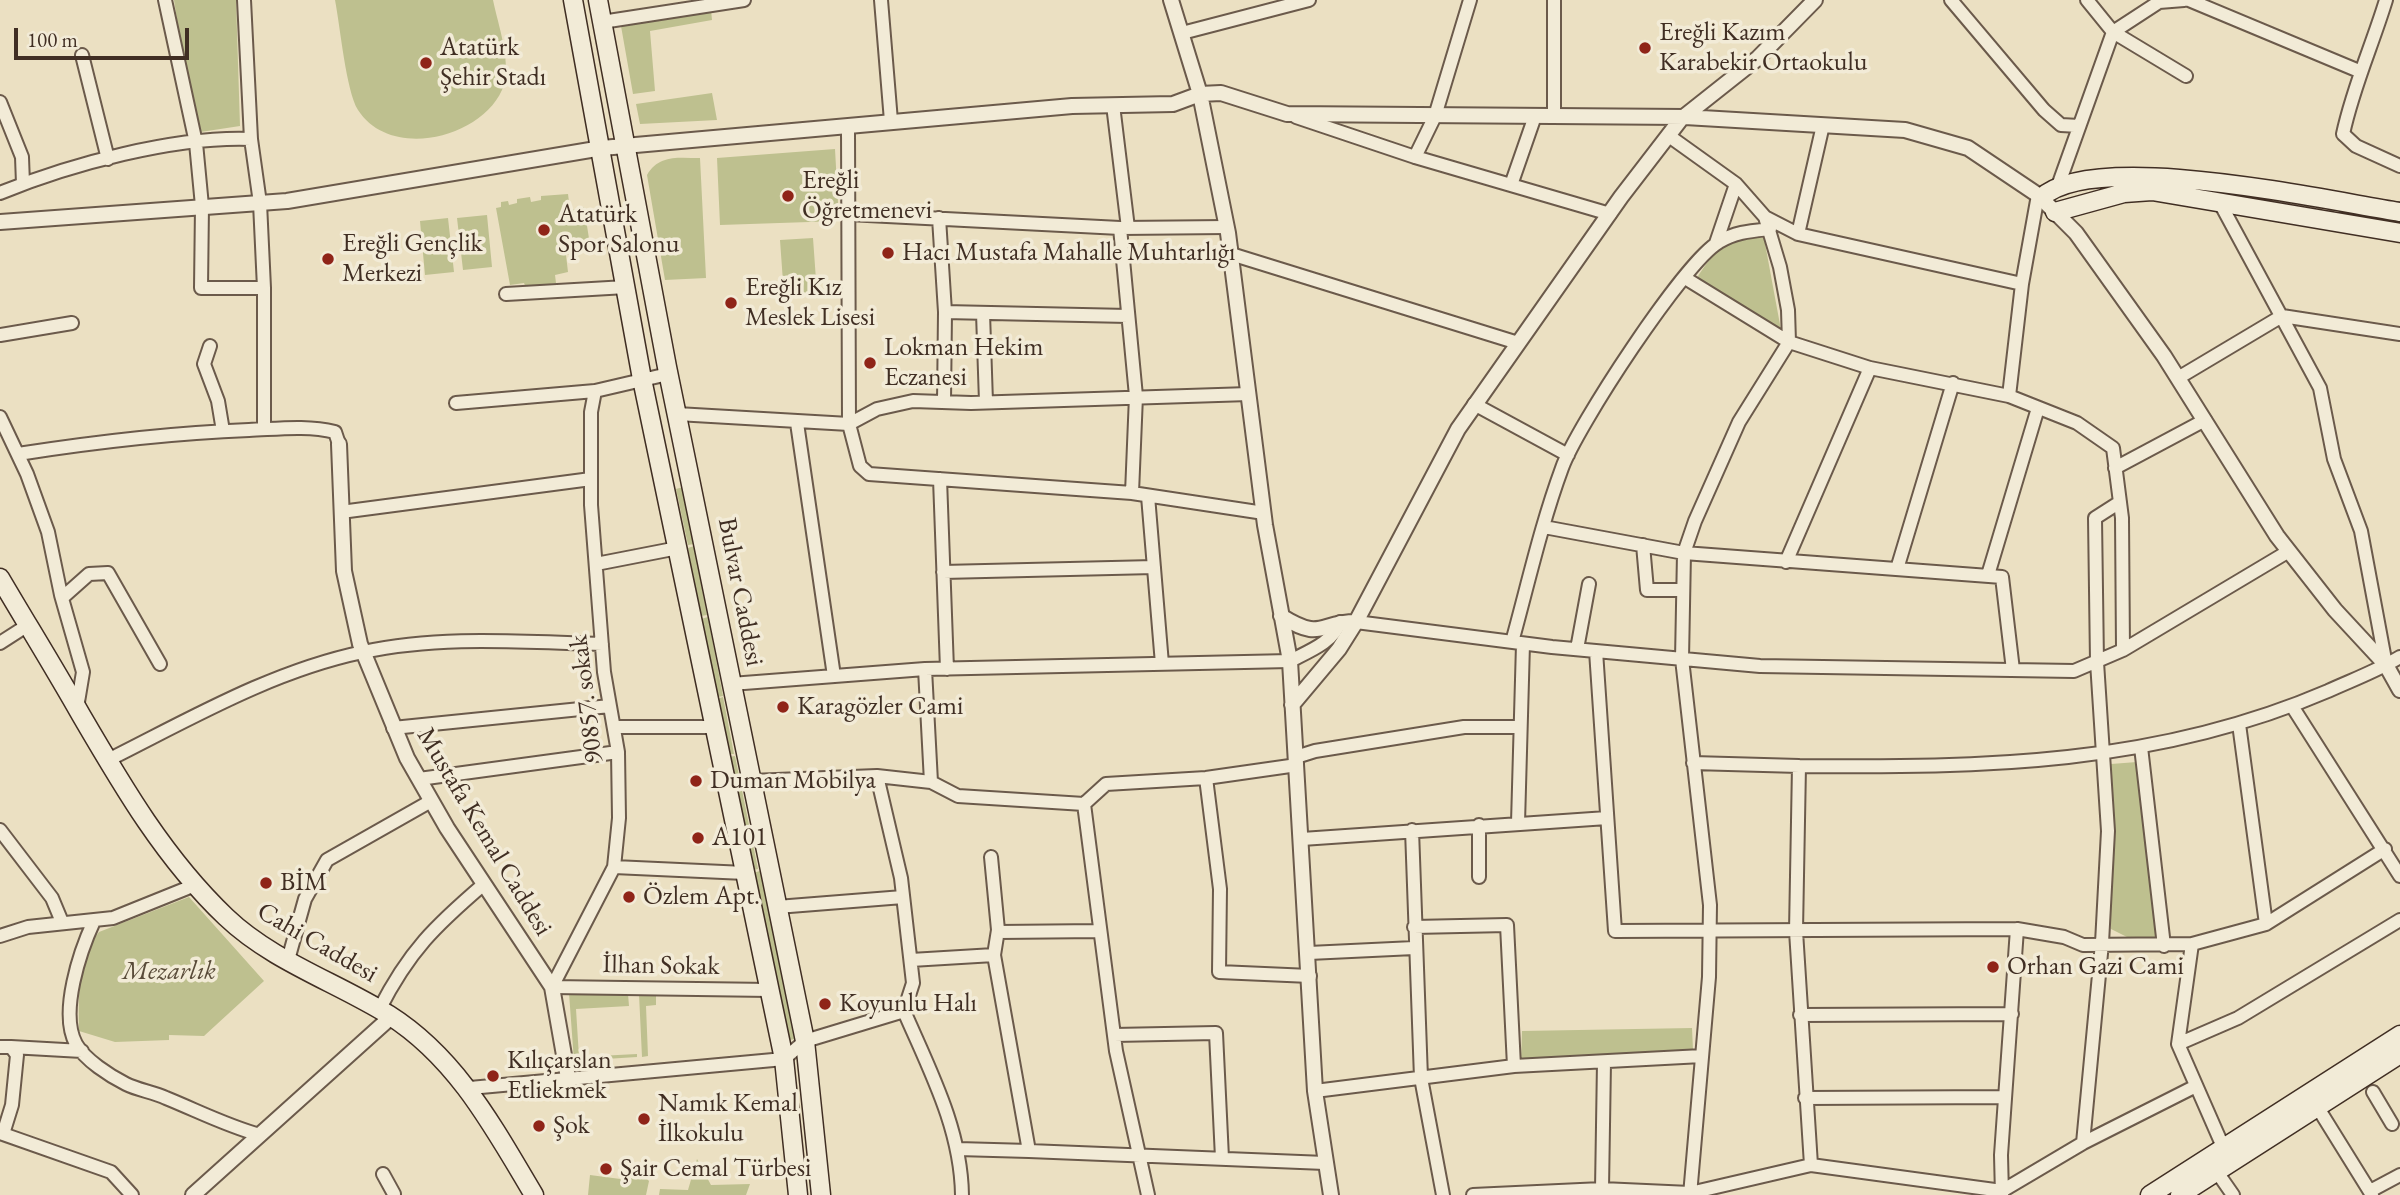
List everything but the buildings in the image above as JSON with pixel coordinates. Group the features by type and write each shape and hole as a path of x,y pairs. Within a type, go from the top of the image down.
{"main road":[{"path":"573,0 642,379 784,1059 798,1195"},
{"name":"Bulvar Caddesi","path":"598,0 668,374 805,1041 821,1195"},
{"path":"2040,196 2058,186 2084,178 2122,175 2205,182 2400,212"},
{"path":"2055,212 2124,193 2152,191 2400,233"},
{"name":"Cahi Caddesi","path":"0,578 108,760 157,837 195,885 235,926 288,960 385,1013 470,1088 534,1195"},
{"path":"2150,1195 2400,1035"},
{"path":"2180,1195 2400,1054"}],"street":[{"path":"165,0 196,143 202,206 201,288 264,288"},
{"path":"244,0 251,139 260,203 264,288 264,429"},
{"path":"602,22 744,0"},
{"path":"881,0 891,121"},
{"path":"1171,0 1200,94 1227,227 1264,513 1290,661 1315,1091 1331,1195"},
{"path":"1182,33 1309,0"},
{"path":"1415,157 1435,116 1470,0"},
{"path":"1554,0 1554,116"},
{"path":"1292,705 1339,649 1356,622 1458,429 1474,404 1610,214 1685,117 1758,58 1815,0"},
{"path":"1951,0 2044,110 2061,125 2079,126"},
{"path":"2087,0 2113,32 2186,76"},
{"path":"2058,186 2113,32 2145,4 2186,0 2359,71"},
{"path":"2386,0 2368,59 2359,71 2343,134 2356,146 2400,166"},
{"path":"82,55 108,159"},
{"path":"0,222 260,203 602,148 848,128 891,121 1113,105 1173,104 1200,94 1221,93 1415,157 1610,214"},
{"path":"0,102 22,157 23,184"},
{"path":"1113,105 1136,396 1132,493"},
{"path":"1287,114 1685,117 1905,130 1968,148 2040,196 2076,233 2178,378 2289,551 2335,610 2386,666 2400,690"},
{"path":"1511,185 1535,116"},
{"path":"1798,234 1823,125"},
{"path":"848,128 849,424 860,466 869,474 1132,493 1264,513"},
{"path":"1669,136 1736,184 1767,223 1788,310 1789,342 1739,422 1684,553 1682,659 1710,905 1702,1056 1690,1194"},
{"path":"0,193 108,159 223,138 251,139"},
{"path":"1518,823 1520,727 1517,643 1544,527 1568,455 1595,405 1685,278 1716,243 1736,184"},
{"path":"2010,396 2022,284 2040,196"},
{"path":"2220,203 2320,388 2334,459 2361,531 2386,666"},
{"path":"848,214 1124,228 1227,227"},
{"path":"939,218 945,312 944,402"},
{"path":"1716,243 1767,223 1798,234 2022,284"},
{"path":"1231,254 1518,343"},
{"path":"1685,278 1789,342 1870,368 2010,396 2077,423 2113,448 2120,502 2123,650"},
{"path":"506,294 626,287"},
{"path":"945,312 1128,316"},
{"path":"983,313 986,402"},
{"path":"2178,378 2282,316 2400,334"},
{"path":"0,335 72,323"},
{"path":"210,345 204,364 218,401 223,431"},
{"path":"1786,562 1870,368"},
{"path":"456,403 595,391 668,374"},
{"path":"1897,569 1953,383"},
{"name":"90857. sokak","path":"552,987 614,867 619,818 618,752 602,644 591,479 591,412 595,391"},
{"path":"677,414 849,424 877,409 894,404 1249,394"},
{"path":"1474,404 1568,455"},
{"path":"1989,575 2038,408"},
{"path":"0,417 18,454 48,532 62,598 83,672 77,708"},
{"path":"2115,468 2204,420"},
{"path":"797,423 834,676"},
{"path":"18,454 174,433 264,429 320,428 335,432 339,444"},
{"name":"Mustafa Kemal Caddesi","path":"339,444 344,571 363,652 393,728 431,801 552,987 568,1078"},
{"path":"341,512 591,479"},
{"path":"940,479 947,668"},
{"path":"1148,496 1162,664"},
{"path":"2083,1143 2102,943 2108,831 2097,662 2095,518 2120,502"},
{"path":"1544,527 1684,553 2002,577 2013,670"},
{"path":"1643,545 1647,590 1683,590"},
{"path":"596,564 678,548"},
{"path":"1282,616 1304,630 1319,631 1340,622 1356,622 1517,643 1760,666 2074,671 2123,650 2289,551"},
{"path":"943,572 1154,566"},
{"path":"62,598 89,574 108,573 160,664"},
{"path":"1577,649 1589,584"},
{"path":"731,684 947,668 1290,661 1315,649 1338,631 1340,622"},
{"path":"0,643 28,625"},
{"path":"108,760 285,674 363,652 458,639 602,644"},
{"path":"1596,651 1615,931 2017,929 2064,937 2084,945 2192,944 2266,924 2385,849"},
{"path":"1693,763 1942,768 2104,755 2239,724 2292,706 2386,666 2400,657"},
{"path":"925,669 931,782"},
{"path":"393,728 610,706"},
{"path":"2292,706 2400,876"},
{"path":"2239,724 2266,924"},
{"path":"614,727 714,727"},
{"path":"751,781 877,776 931,782 958,796 1084,804 1106,784 1206,778 1296,761 1315,751 1464,727 1520,727"},
{"path":"2141,747 2164,946"},
{"path":"419,779 618,752"},
{"path":"1799,766 1796,930 1811,1165"},
{"path":"877,776 903,897 914,983 904,1011 946,1109 958,1149 962,1195"},
{"path":"1206,778 1220,889 1219,972 1310,976"},
{"path":"288,960 305,899 327,860 431,801"},
{"path":"1084,804 1114,1035 1148,1195"},
{"path":"1302,839 1607,818"},
{"path":"1479,825 1479,877"},
{"path":"0,830 52,898 62,922"},
{"path":"1412,831 1414,948 1422,1078 1443,1195"},
{"path":"991,857 998,932 994,955 1029,1151"},
{"path":"614,867 745,873"},
{"path":"193,1195 260,1135 385,1013 408,959 437,925 484,884"},
{"path":"0,936 28,927 113,918 195,885"},
{"path":"777,907 903,897"},
{"path":"2178,1044 2238,1018 2400,920"},
{"path":"94,921 77,958 73,999 71,1032 82,1051 126,1084 164,1097 230,1127 260,1135"},
{"path":"1414,927 1507,925 1514,1066"},
{"path":"2002,1193 2001,1155 2017,929"},
{"path":"998,932 1100,931"},
{"path":"2192,944 2178,1044 2224,1149"},
{"path":"1309,953 1414,948"},
{"path":"911,960 994,955"},
{"name":"İlhan Sokak","path":"552,987 770,990"},
{"path":"470,1088 784,1059 805,1041 904,1011"},
{"path":"1800,1015 2012,1014"},
{"path":"1114,1035 1216,1033 1222,1158"},
{"path":"6,1047 82,1051"},
{"path":"6,1047 17,1055 12,1105 2,1134 111,1172 132,1195"},
{"path":"1315,1091 1514,1066 1702,1056"},
{"path":"1602,1189 1604,1062"},
{"path":"1473,1195 1602,1189 1690,1194 1811,1165 2002,1193 2083,1143 2196,1086"},
{"path":"2373,1092 2392,1125"},
{"path":"1805,1098 2006,1097"},
{"path":"2318,1108 2371,1193 2400,1174"},
{"path":"958,1149 1325,1163"},
{"path":"2217,1172 2233,1195"},
{"path":"383,1174 395,1195"}],"green space":[{"path":"174,0 236,0 240,126 194,133"},
{"name":"Atatürk Şehir Stadı","path":"335,0 493,0 505,57 502,90 491,107 475,121 434,137 412,139 391,135 372,126 354,101"},
{"path":"711,10 712,20 650,31 655,91 633,94 621,26"},
{"path":"712,93 717,120 640,124 636,104"},
{"path":"835,149 839,221 720,225 717,158"},
{"path":"700,158 706,278 665,280 647,175 657,163 664,160"},
{"name":"Atatürk Spor Salonu","path":"568,194 570,210 584,207 591,251 566,255 568,272 555,275 556,283 526,288 524,283 510,285 496,208 501,207 501,202 508,201 509,205 517,203 517,199 530,197 531,202 541,200 541,196"},
{"path":"487,215 492,267 463,270 457,218"},
{"path":"448,218 454,272 425,275 420,221"},
{"path":"1748,237 1764,238 1781,330 1697,278 1718,251"},
{"path":"813,238 817,294 784,296 780,240"},
{"path":"683,487 694,544 688,545 676,489"},
{"path":"694,546 707,615 701,616 688,548"},
{"path":"708,617 723,696 718,697 701,619"},
{"path":"723,697 734,754 729,754 717,699"},
{"path":"735,756 758,869 753,870 729,757"},
{"path":"2137,762 2156,938 2135,941 2111,929 2111,764"},
{"path":"760,871 796,1039 789,1040 753,873"},
{"name":"Mezarlık","path":"189,897 264,981 204,1036 169,1035 169,1040 115,1042 79,1031 80,979 86,954 99,932"},
{"path":"569,993 628,994 629,1006 576,1009 579,1057 637,1054 637,1057 574,1061"},
{"path":"639,994 656,994 656,1005 646,1006 648,1056 642,1057"},
{"path":"1692,1028 1693,1050 1521,1062 1522,1031"},
{"path":"697,1159 711,1185 750,1184 746,1195 659,1195 660,1189 688,1190"},
{"path":"590,1175 628,1180 641,1176 649,1181 646,1195 588,1195"}],"place":[{"name":"Ereğli Kazım Karabekir Ortaokulu","path":"1645,48"},
{"name":"Atatürk Şehir Stadı","path":"426,63"},
{"name":"Ereğli Öğretmenevi","path":"788,196"},
{"name":"Atatürk Spor Salonu","path":"544,230"},
{"name":"Hacı Mustafa Mahalle Muhtarlığı","path":"888,253"},
{"name":"Ereğli Gençlik Merkezi","path":"328,259"},
{"name":"Ereğli Kız Meslek Lisesi","path":"731,303"},
{"name":"Lokman Hekim Eczanesi","path":"870,363"},
{"name":"Karagözler Cami","path":"783,707"},
{"name":"Duman Mobilya","path":"696,781"},
{"name":"A101","path":"698,838"},
{"name":"BİM","path":"266,883"},
{"name":"Özlem Apt.","path":"629,897"},
{"name":"Orhan Gazi Cami","path":"1993,967"},
{"name":"Koyunlu Halı","path":"825,1004"},
{"name":"Kılıçarslan Etliekmek","path":"493,1076"},
{"name":"Namık Kemal İlkokulu","path":"644,1119"},
{"name":"Şok","path":"539,1126"},
{"name":"Şair Cemal Türbesi","path":"606,1169"}]}
